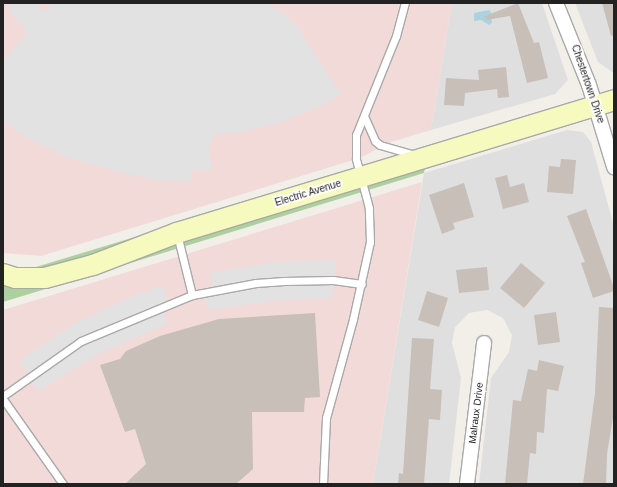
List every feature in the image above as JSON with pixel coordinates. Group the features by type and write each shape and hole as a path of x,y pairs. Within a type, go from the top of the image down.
{"street":[{"name":"Chestertown Drive","path":"556,3 605,103 614,167"},
{"name":"Electric Avenue","path":"3,274 15,278 45,278 93,265 177,234 605,103"},
{"name":"Malraux Drive","path":"467,484 484,343"}],"lane":[{"path":"323,484 326,418 368,259 371,225 355,146 356,135 396,36 405,3"},
{"path":"364,116 371,136 380,145 424,158"},
{"path":"177,234 192,294"},
{"path":"3,396 81,341 192,294 256,283 284,281 333,280 362,284"},
{"path":"3,399 63,484"}],"shaded area":[{"path":"3,3 452,3 431,130 391,142 360,158 41,256 3,253"},
{"path":"14,3 36,3 44,12 52,3 267,3 281,12 297,27 341,94 325,104 279,123 241,132 214,134 209,146 211,170 191,170 190,182 157,180 119,172 66,157 22,135 3,121 3,61 28,32 7,9"},
{"path":"452,3 542,3 568,80 555,94 431,130"},
{"path":"575,3 614,3 614,73 598,62"},
{"path":"567,130 583,132 591,142 614,227 614,484 479,484 491,378 509,352 512,335 503,318 487,310 469,313 455,327 452,343 461,378 449,484 373,484 424,173"},
{"path":"422,182 373,484 3,484 3,310"},
{"path":"336,260 332,298 272,301 209,310 205,301 212,284 210,273 276,262"},
{"path":"162,286 167,297 163,313 167,324 98,354 39,391 32,383 20,360 74,324 126,299"}],"green space":[{"path":"428,148 424,173 3,302 3,277"}],"water":[{"path":"489,10 491,12 492,23 489,25 481,20 474,21 474,13"}],"building":[{"path":"518,3 534,43 539,42 548,78 527,83 510,16 486,20 485,16"},
{"path":"602,3 614,3 614,35 611,36"},
{"path":"506,67 509,97 498,98 497,89 465,93 464,106 444,105 446,78 479,80 478,70"},
{"path":"561,159 576,160 573,194 547,192 549,166 560,167"},
{"path":"507,175 510,187 524,183 529,202 503,209 495,178"},
{"path":"464,183 474,217 453,223 455,229 442,234 429,195"},
{"path":"586,209 614,288 614,291 593,298 581,263 585,262 567,216"},
{"path":"521,263 545,283 524,308 500,288"},
{"path":"487,267 489,290 459,293 456,270"},
{"path":"427,291 448,298 439,327 418,320"},
{"path":"599,307 614,308 614,411 607,454 606,484 583,484 595,393"},
{"path":"556,312 560,342 538,345 534,315"},
{"path":"315,313 320,397 305,398 304,412 252,412 253,469 236,484 125,484 146,464 135,429 125,432 100,365 120,359 126,351 160,336 219,319"},
{"path":"412,338 434,339 430,389 442,390 440,420 429,419 424,484 398,484 399,473 403,474"},
{"path":"539,360 564,366 558,391 547,389 544,433 537,432 536,454 530,453 527,484 505,484 513,400 521,401 528,369 537,371"}]}
